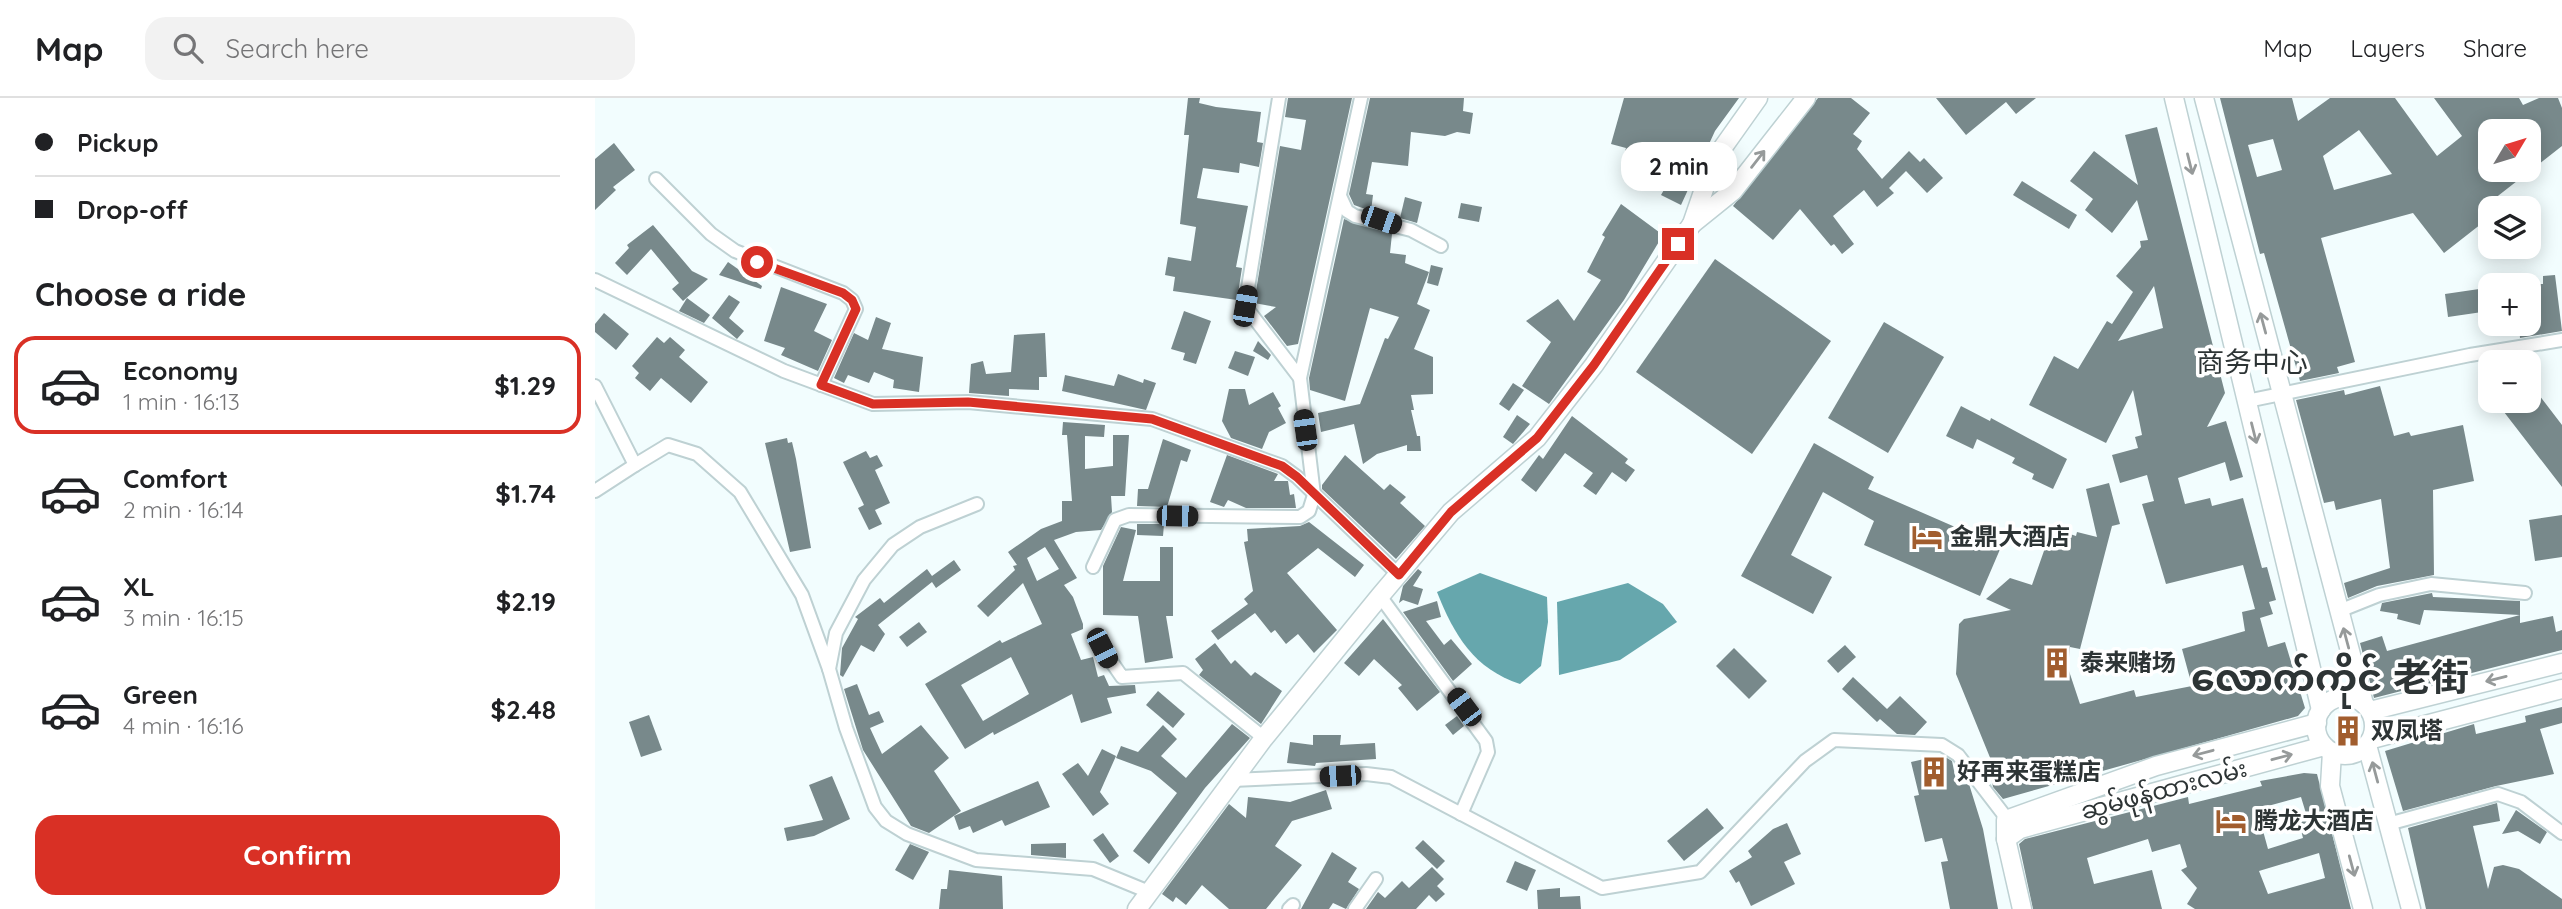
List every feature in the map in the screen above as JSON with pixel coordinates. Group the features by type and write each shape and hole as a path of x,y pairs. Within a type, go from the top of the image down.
{"main road":[{"path":"1137,909 1264,738 1451,512 1537,438 1594,365 1692,224 1714,160 1758,98"},
{"path":"1692,224 1733,191 1806,98"},
{"path":"2174,98 2319,717 2319,738 2328,749 2350,755 2370,742 2562,689"},
{"path":"2204,98 2339,611 2367,708 2374,720 2370,742 2411,909"},
{"path":"2182,131 2211,126"},
{"path":"2319,717 2337,698 2346,697 2367,708 2562,663"},
{"name":"ဆွမ်ဖုန်ထားလမ်း","path":"2011,830 2156,766 2319,717"},
{"path":"2328,749 2330,786 2363,909"},
{"name":"ဆွမ်ဖုန်ထားလမ်း","path":"2011,830 2328,749"},
{"path":"2011,830 2022,909"}],"street":[{"path":"1279,98 1245,306 1300,378"},
{"path":"1093,567 1115,520 1129,515 1300,517 1309,511 1314,495 1300,378 1361,98"},
{"path":"656,179 711,234 734,251 843,293 852,300 856,309 821,385"},
{"path":"1340,195 1347,211 1355,216 1411,230 1441,246"},
{"path":"595,281 785,371 873,404 968,402 1152,419 1282,466 1297,477 1399,575"},
{"path":"2247,401 2282,392 2562,341"},
{"path":"595,386 635,465"},
{"path":"595,491 668,445 698,454 730,480 740,492 802,595 860,767 875,807 886,821 907,834 976,860 1093,869 1149,892"},
{"path":"829,669 836,633 864,580 893,545 920,527 977,504"},
{"path":"2339,611 2379,594 2431,584 2525,593"},
{"path":"1380,597 1486,741 1488,752 1461,814"},
{"path":"1102,648 1122,677 1183,673 1264,738"},
{"path":"1233,780 1366,774 1391,777 1602,888 1700,872 1716,859 1805,761 1834,740 1942,745 1958,755 2011,830"},
{"path":"2388,824 2498,794 2521,802 2562,833"},
{"path":"1355,909 1376,879"}],"water":[{"path":"1480,573 1547,597 1548,622 1541,666 1520,684 1504,678 1478,660 1459,636 1437,592"},
{"path":"1628,583 1663,604 1677,622 1620,660 1559,675 1557,602"}],"building":[{"path":"1188,98 1200,98 1199,103 1216,107 1261,112 1257,142 1263,143 1259,167 1240,163 1239,173 1203,168 1197,198 1248,206 1236,267 1242,268 1237,300 1173,291 1175,277 1165,275 1168,257 1191,261 1196,227 1180,224 1189,135 1184,135"},
{"path":"1288,98 1352,98 1298,344 1287,346 1264,316 1276,307 1254,303 1280,146 1301,150 1306,120 1285,117"},
{"path":"1370,98 1464,98 1463,111 1473,113 1470,134 1457,132 1445,136 1411,132 1408,166 1372,162 1366,194 1373,195 1371,211 1354,205 1349,194"},
{"path":"1624,98 1739,98 1715,131 1681,205 1661,195 1676,169 1624,155 1626,148 1611,144"},
{"path":"1818,98 1851,98 1870,113 1853,134 1862,141 1857,149 1882,179 1909,151 1920,162 1924,158 1943,178 1927,193 1906,171 1889,188 1894,193 1877,207 1864,190 1833,216 1854,244 1842,254 1834,244 1831,246 1800,209 1773,240 1733,206"},
{"path":"1936,98 2036,98 2016,114 2006,102 1966,135"},
{"path":"2220,98 2292,98 2298,121 2330,98 2395,98 2437,156 2462,136 2434,98 2519,98 2523,105 2539,98 2558,98 2562,108 2562,146 2541,162 2541,119 2478,119 2478,182 2516,182 2498,196 2478,196 2478,226 2444,253 2413,213 2321,238 2355,362 2337,367 2339,373 2300,381 2264,253 2260,254","holes":["2359,130 2392,174 2334,190 2323,156","2273,139 2282,170 2257,177 2248,145"]},
{"path":"2157,127 2225,393 2207,427 2226,421 2243,477 2230,481 2225,462 2178,478 2185,504 2210,498 2212,506 2243,498 2262,568 2267,567 2276,600 2269,602 2273,614 2260,618 2268,647 2285,642 2305,708 2298,716 2003,799 1993,787 1988,761 1991,760 1956,674 1959,624 1964,619 2011,610 1986,599 2010,578 2032,585 2052,528 2076,536 2077,532 2097,537 2086,489 2109,483 2120,524 2112,526 2080,649 2070,647 2068,668 2080,704 2134,690 2136,697 2192,686 2182,649 2245,631 2242,612 2255,609 2243,565 2166,584 2142,504 2154,501 2147,475 2120,483 2112,455 2138,448 2135,437 2142,435 2133,390 2106,443 2029,405 2054,356 2078,369 2107,321 2112,324 2133,292 2116,276 2141,247 2140,241 2148,240 2137,200 2112,233 2085,210 2093,199 2070,181 2094,151 2138,185 2125,135","holes":["2154,286 2163,328 2118,341"]},
{"path":"614,143 635,170 613,187 616,190 595,210 595,159"},
{"path":"2022,181 2077,215 2069,229 2013,195"},
{"path":"1405,197 1422,202 1417,223 1400,218"},
{"path":"1461,203 1482,207 1479,222 1458,218"},
{"path":"1621,204 1663,235 1624,300 1549,404 1522,386 1551,342 1526,321 1558,299 1574,321 1601,280 1587,272 1605,237 1602,235"},
{"path":"1344,219 1392,234 1390,253 1406,255 1405,263 1429,272 1417,304 1430,310 1414,349 1433,357 1433,394 1411,395 1414,410 1411,410 1417,436 1420,436 1421,451 1407,451 1407,445 1377,454 1363,464 1354,424 1321,432 1318,413 1360,404 1385,338 1388,339 1399,317 1370,308 1345,401 1310,390 1309,378"},
{"path":"653,225 692,271 708,279 683,301 672,289 679,283 651,249 627,275 615,263 629,248 627,245"},
{"path":"1715,259 1831,341 1752,454 1636,372"},
{"path":"728,262 762,286 761,289 719,275"},
{"path":"1431,265 1443,268 1438,286 1427,283"},
{"path":"2555,275 2562,331 2541,334 2541,284 2543,276"},
{"path":"781,287 827,304 814,331 832,340 818,371 781,355 785,348 764,341"},
{"path":"2478,289 2478,313 2448,317 2445,294"},
{"path":"729,295 740,302 729,318 744,331 737,339 712,318"},
{"path":"687,298 710,315 704,323 679,311"},
{"path":"1184,311 1211,321 1196,364 1183,360 1185,353 1171,349"},
{"path":"604,313 629,334 616,350 595,332 595,324"},
{"path":"876,317 891,323 882,349 923,357 919,392 893,388 894,380 874,372 869,383 848,375 844,383 834,378 854,333 868,340"},
{"path":"1884,322 1944,357 1888,453 1828,418"},
{"path":"1045,333 1047,377 1039,377 1039,390 1009,389 1009,396 969,393 971,364 983,361 986,374 1011,372 1014,335"},
{"path":"657,337 664,343 670,337 685,350 679,357 708,382 691,403 661,378 650,391 635,378 639,373 632,366"},
{"path":"1258,341 1271,355 1268,360 1253,351"},
{"path":"1235,351 1255,357 1248,376 1228,368"},
{"path":"1118,374 1143,383 1144,379 1156,383 1146,410 1062,391 1065,375 1114,386"},
{"path":"1513,383 1524,390 1509,411 1499,404"},
{"path":"2380,386 2394,436 2409,432 2411,436 2463,425 2474,481 2433,490 2434,575 2377,586 2348,598 2344,583 2390,568 2381,499 2336,510 2334,501 2324,503 2296,400 2344,390 2345,395"},
{"path":"1229,389 1245,389 1249,405 1273,392 1281,406 1278,408 1286,423 1269,432 1262,449 1231,438 1222,421"},
{"path":"2541,398 2562,425 2562,487 2505,413 2541,413"},
{"path":"1961,406 1990,421 1991,418 2067,459 2053,489 2032,479 2034,474 2012,463 2015,458 1977,439 1973,449 1946,436"},
{"path":"1517,415 1530,424 1513,444 1503,437"},
{"path":"1572,416 1628,459 1625,463 1635,470 1626,482 1612,472 1596,495 1583,486 1593,473 1565,453 1536,492 1521,480 1539,455 1543,459"},
{"path":"1063,422 1105,425 1104,437 1085,436 1085,469 1113,466 1113,435 1129,435 1125,496 1111,496 1112,512 1101,530 1076,532 1054,540 1077,578 1064,585 1073,597 1083,624 1083,629 1071,634 1081,660 1093,657 1098,677 1104,675 1109,686 1135,685 1136,693 1107,698 1112,713 1081,723 1072,694 994,735 993,732 965,749 925,684 1000,640 1002,643 1042,624 1023,583 988,617 977,606 1015,570 1013,566 1017,565 1008,552 1041,529 1062,521 1062,501 1072,501 1067,435 1062,435","holes":["1045,547 1059,569 1037,581 1027,558","1011,657 1029,694 983,721 961,685"]},
{"path":"787,438 788,443 792,442 796,459 811,548 790,552 765,443"},
{"path":"1163,439 1191,450 1187,462 1181,460 1167,507 1137,506 1138,489 1148,489"},
{"path":"1814,443 1874,477 1868,489 2001,547 1980,596 1864,545 1874,521 1823,492 1791,555 1832,577 1813,614 1741,576"},
{"path":"866,451 870,458 877,455 883,466 875,470 890,503 875,510 882,524 869,530 858,508 864,505 843,462"},
{"path":"1227,455 1278,474 1274,481 1288,481 1296,508 1246,508 1228,500 1224,507 1210,502"},
{"path":"1345,455 1384,490 1390,484 1406,497 1400,503 1425,526 1396,559 1322,489 1322,485"},
{"path":"2562,515 2562,557 2535,561 2529,520"},
{"path":"1309,522 1364,565 1355,577 1318,548 1287,573 1337,630 1314,653 1298,634 1286,644 1275,630 1271,633 1255,613 1218,640 1211,631 1248,604 1244,599 1253,591 1244,542 1248,541 1247,529 1300,526"},
{"path":"1137,524 1164,524 1163,536 1137,535"},
{"path":"1121,527 1136,530 1123,581 1160,581 1160,547 1173,547 1173,616 1166,616 1173,658 1145,663 1138,616 1103,615 1103,566"},
{"path":"954,560 961,570 936,588 932,582 878,625 885,634 874,652 861,645 843,677 840,675 842,648 858,619 855,617 880,598 884,603 927,569 932,576"},
{"path":"1418,569 1422,572 1413,586 1423,589 1418,605 1403,600 1399,603 1403,586"},
{"path":"2432,593 2433,597 2520,601 2520,615 2424,610 2420,625 2397,619 2398,614 2380,611 2382,603"},
{"path":"1437,601 1441,617 1426,621 1444,645 1451,639 1472,664 1453,681 1403,612"},
{"path":"2520,615 2520,623 2553,616 2556,632 2562,630 2562,650 2374,698 2360,643 2382,636 2387,651"},
{"path":"1383,619 1440,692 1417,711 1398,688 1402,685 1374,659 1359,676 1344,663"},
{"path":"919,622 927,632 907,647 899,637"},
{"path":"1215,643 1231,664 1235,660 1251,676 1255,672 1282,691 1261,724 1199,675 1203,670 1195,659"},
{"path":"1845,645 1856,657 1838,673 1827,661"},
{"path":"1734,648 1767,681 1749,699 1716,666"},
{"path":"1853,677 1887,709 1900,696 1927,722 1915,735 1897,734 1880,719 1877,722 1842,689"},
{"path":"857,684 869,715 879,711 884,722 870,728 882,754 921,725 949,758 934,771 961,811 929,833 911,826 863,750 844,689"},
{"path":"1158,691 1185,714 1173,728 1146,705"},
{"path":"2562,707 2562,723 2540,729 2554,774 2496,786 2403,811 2385,751 2474,724 2476,734 2526,722 2525,716"},
{"path":"649,715 662,750 641,757 629,722"},
{"path":"1457,716 1464,726 1453,735 1445,725"},
{"name":"双凤塔","path":"2348,718 2357,721 2360,730 2357,739 2348,742 2339,739 2336,730 2339,721"},
{"path":"1232,724 1250,738 1205,788 1149,864 1133,851 1177,793 1151,771 1116,758 1121,746 1138,752 1163,725 1177,739 1161,756 1186,778"},
{"path":"1313,735 1341,735 1340,745 1375,743 1376,759 1316,763 1315,766 1287,763 1290,742 1313,745"},
{"path":"1102,749 1116,756 1100,792 1109,804 1093,816 1062,774 1078,763 1088,776"},
{"path":"1942,755 1952,761 1957,785 1969,784 1983,829 1998,909 1950,909 1941,862 1948,861 1942,838 1925,842 1914,796 1919,795 1911,762"},
{"path":"2304,773 2317,774 2351,909 2195,909 2187,904 2197,888 2181,870 2187,867 2180,844 2152,852 2148,839 2087,858 2094,884 2152,870 2162,909 2033,909 2019,844 2025,839 2188,797 2189,804 2262,786 2260,781","holes":["2301,797 2308,820 2299,822 2303,838 2268,849 2257,809","2319,853 2325,878 2268,894 2259,871"]},
{"path":"832,776 850,819 814,836 787,841 784,828 823,820 809,785"},
{"path":"1038,781 1050,807 1005,826 1002,820 973,833 970,826 959,830 954,816"},
{"path":"1326,790 1332,809 1292,821 1275,846 1302,865 1266,909 1229,909 1202,885 1186,905 1176,897 1173,902 1162,894 1229,804 1246,818 1248,797 1290,802"},
{"path":"2497,803 2500,821 2473,826 2488,889 2494,867 2503,865 2519,869 2562,899 2562,909 2426,909 2408,828"},
{"path":"1707,808 1724,828 1684,861 1667,841"},
{"path":"2516,810 2547,832 2540,844 2518,831 2502,834"},
{"path":"1787,823 1801,854 1784,862 1795,884 1751,906 1739,881 1736,883 1729,871 1752,857 1748,851 1773,829"},
{"path":"1103,833 1119,856 1110,863 1093,840"},
{"path":"1423,840 1445,861 1437,869 1415,848"},
{"path":"1066,843 1066,858 1031,855 1031,844"},
{"path":"910,844 929,852 913,880 895,870"},
{"path":"1332,852 1357,868 1348,882 1359,889 1346,909 1333,903 1329,909 1301,909"},
{"path":"1515,861 1536,870 1527,891 1506,882"},
{"path":"1432,867 1444,879 1437,886 1445,894 1436,902 1429,895 1416,909 1366,909 1378,892 1385,898 1402,881 1409,888"},
{"path":"949,870 1002,876 1003,909 939,909 941,889 947,889"},
{"path":"1560,888 1560,897 1580,896 1581,909 1538,909 1537,890"}],"place":[{"name":"金鼎大酒店","path":"1927,537"},
{"name":"泰来赌场","path":"2057,663"},
{"name":"双凤塔","path":"2348,731"},
{"name":"好再来蛋糕店","path":"1934,772"},
{"name":"腾龙大酒店","path":"2231,821"}],"district":[{"name":"商务中心","path":"2252,362"},
{"name":"လောက်ကိုင် 老街","path":"2330,678"}],"route":[{"path":"757,262 843,293 852,300 856,309 821,385 873,404 968,402 1152,419 1282,466 1297,477 1399,575 1451,512 1495,477 1537,438 1594,365 1678,244"}]}
